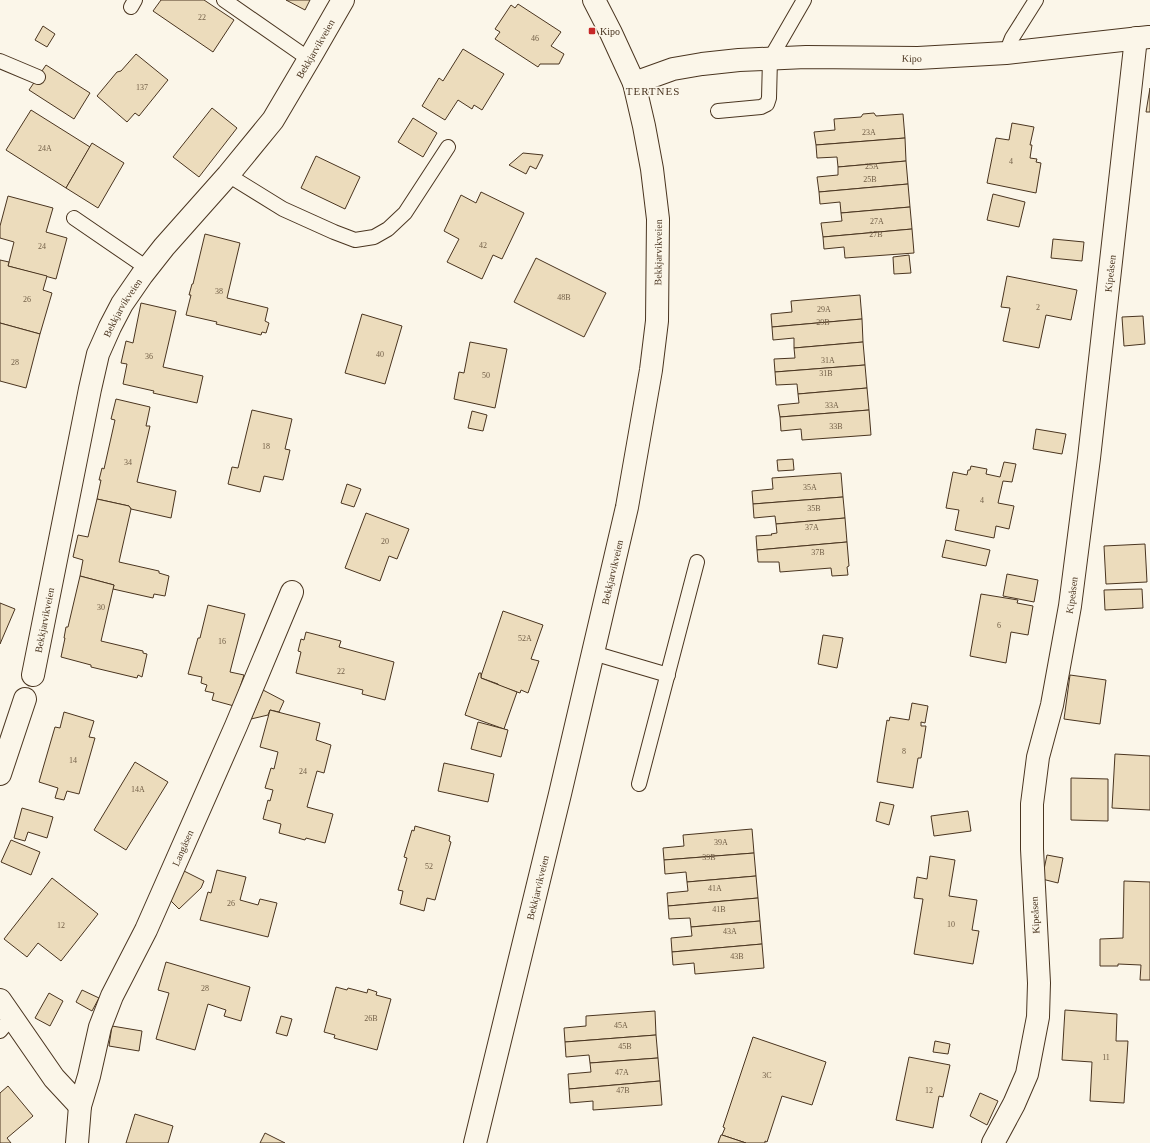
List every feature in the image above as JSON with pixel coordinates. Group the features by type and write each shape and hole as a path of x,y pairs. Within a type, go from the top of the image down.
{"street":[{"name":"Bekkjarvikveien","path":"33,675 88,396 98,354 110,327 122,304 164,247 228,175 272,120 343,0"},
{"name":"Bekkjarvikveien","path":"475,1143 627,507 651,370 657,321 658,219 652,169 634,83 594,0"},
{"name":"Kipo","path":"634,83 673,69 702,64 806,57 918,58 1006,54 1143,37"},
{"name":"Kipeåsen","path":"993,1143 1028,1074 1038,1017 1039,983 1032,849 1032,804 1038,757 1052,705 1070,606 1143,37"},
{"name":"Langåsen","path":"77,1143 80,1106 89,1076 100,1027 112,996 146,930 236,726 292,592"},
{"path":"0,774 25,698"},
{"path":"4,1016 54,1078 80,1106"}],"lane":[{"path":"224,0 309,59"},
{"path":"718,111 761,107 766,104 769,98 770,59 804,0"},
{"path":"1006,54 1012,38 1036,0"},
{"path":"0,61 38,77"},
{"path":"228,175 283,209 355,240 374,237 388,229 405,213 448,147"},
{"path":"74,218 148,268"},
{"path":"639,784 697,562"},
{"path":"593,653 668,675"}],"building":[{"path":"161,0 204,0 234,20 213,52 153,11"},
{"path":"286,0 310,0 305,10"},
{"path":"518,4 561,32 551,46 564,54 559,64 540,64 538,67 495,39 500,32 495,29 511,5 515,8"},
{"path":"43,26 55,34 47,47 35,40"},
{"path":"463,49 504,74 482,110 474,105 472,109 458,100 445,120 422,106 439,78 443,81"},
{"path":"136,54 168,80 139,116 135,113 127,122 97,96 117,72 121,71"},
{"path":"46,65 90,93 74,119 29,90"},
{"path":"1150,88 1150,112 1146,112"},
{"path":"212,108 237,128 199,177 173,157"},
{"path":"31,110 90,147 66,188 6,150"},
{"path":"874,113 876,116 903,114 905,138 816,145 814,132 835,130 834,119 861,117 863,114"},
{"path":"413,118 437,133 423,157 398,142"},
{"path":"1012,123 1034,127 1030,145 1032,145 1030,158 1037,159 1036,162 1041,163 1036,193 987,183 996,138 1009,140"},
{"path":"905,138 906,161 838,167 837,157 817,158 816,145"},
{"path":"92,143 124,163 98,208 66,188"},
{"path":"523,153 543,155 536,169 530,166 526,174 509,165"},
{"path":"316,156 360,177 345,209 301,188"},
{"path":"906,161 908,184 819,192 817,177 838,175 838,167"},
{"path":"908,184 910,207 841,213 840,202 820,204 819,192"},
{"path":"481,192 524,213 502,259 493,255 482,279 447,262 459,239 444,231 461,195 476,203"},
{"path":"993,194 1025,202 1019,227 987,220"},
{"path":"8,196 53,208 46,232 67,238 56,279 8,266 14,242 0,238 0,226"},
{"path":"910,207 912,229 823,237 821,223 842,221 841,213"},
{"path":"912,229 914,253 845,258 844,247 824,249 823,237"},
{"path":"205,234 240,243 227,298 268,308 265,321 269,323 266,333 262,332 261,335 216,324 217,322 186,315 191,295 189,295"},
{"path":"1053,239 1084,242 1082,261 1051,258"},
{"path":"909,255 911,273 894,274 893,257"},
{"path":"536,258 606,293 584,337 514,302"},
{"path":"0,260 9,262 8,266 47,276 43,290 52,293 40,334 0,323"},
{"path":"1007,276 1077,290 1071,320 1046,315 1039,348 1003,341 1010,308 1001,307"},
{"path":"860,295 862,319 772,327 771,314 792,312 791,301"},
{"path":"141,303 176,311 163,367 203,376 197,403 153,393 154,391 123,384 127,364 121,363 126,341 133,343"},
{"path":"362,314 402,326 385,384 345,373"},
{"path":"1143,316 1145,344 1124,346 1122,317"},
{"path":"862,319 863,342 794,348 794,338 773,340 772,327"},
{"path":"0,323 40,334 26,388 0,381"},
{"path":"470,342 507,349 495,408 454,399 459,372 464,373"},
{"path":"863,342 865,365 775,372 774,359 795,358 794,348"},
{"path":"865,365 867,388 798,394 797,384 776,385 775,372"},
{"path":"867,388 869,410 780,417 778,405 799,403 798,394"},
{"path":"116,399 150,407 146,426 150,426 137,482 176,491 171,518 131,509 129,506 97,499 101,480 99,480 102,468 104,469 115,420 111,419"},
{"path":"252,410 292,419 285,449 290,450 283,480 264,476 260,492 228,484 232,467 238,468"},
{"path":"869,410 871,435 802,440 801,429 781,431 780,417"},
{"path":"472,411 487,415 483,431 468,428"},
{"path":"1036,429 1066,434 1062,454 1033,449"},
{"path":"793,459 794,470 778,471 777,460"},
{"path":"1004,462 1016,464 1012,482 1003,481 998,503 1014,506 1009,529 996,526 994,538 955,530 959,510 946,508 953,472 967,475 971,466 987,469 986,474 1000,477"},
{"path":"841,473 843,497 753,504 752,491 773,489 772,478"},
{"path":"347,484 361,489 354,507 341,503"},
{"path":"843,497 845,518 776,524 775,516 754,518 753,504"},
{"path":"97,499 129,506 131,509 119,562 159,571 159,573 169,576 165,596 154,594 153,598 113,589 114,585 80,576 83,560 73,557 78,535 88,537"},
{"path":"366,513 409,529 397,559 389,556 380,581 345,568"},
{"path":"845,518 847,542 757,550 756,536 772,535 771,534 777,533 776,524"},
{"path":"946,540 990,550 986,566 942,557"},
{"path":"847,542 849,566 847,567 848,575 832,576 831,568 780,572 779,562 758,562 757,550"},
{"path":"1145,544 1147,582 1106,584 1104,546"},
{"path":"1007,574 1038,580 1034,602 1003,596"},
{"path":"80,576 114,585 101,641 143,651 143,653 147,654 142,677 138,675 137,678 91,667 91,665 61,657 66,627 68,627"},
{"path":"1142,589 1143,608 1105,610 1104,590"},
{"path":"981,594 1018,600 1017,603 1033,606 1028,635 1011,632 1006,663 970,656"},
{"path":"0,603 15,609 0,644"},
{"path":"208,605 245,614 230,672 244,675 234,706 212,700 214,693 205,691 207,685 201,683 202,677 188,674 198,638 200,638"},
{"path":"503,611 543,625 531,659 539,661 528,693 521,690 520,693 481,678"},
{"path":"306,632 341,641 339,647 394,662 385,700 362,694 363,690 296,673 301,652 298,651 301,639 304,640"},
{"path":"823,635 843,638 837,668 818,664"},
{"path":"479,673 481,673 481,678 517,692 504,729 465,715"},
{"path":"1070,675 1106,680 1100,724 1064,719"},
{"path":"263,690 284,701 279,712 270,710 268,715 251,719"},
{"path":"912,703 928,706 925,723 921,722 921,726 926,726 921,758 918,758 913,788 877,782 887,720 889,721 890,717 909,720"},
{"path":"270,710 320,723 316,740 331,745 324,773 317,771 307,807 333,814 325,843 306,838 305,840 279,833 281,824 263,819 268,800 270,801 273,790 265,788 271,768 274,769 278,752 260,747"},
{"path":"64,712 94,721 89,737 95,738 79,794 67,791 64,800 55,798 58,788 39,782 55,727 60,728"},
{"path":"478,722 508,730 501,757 471,749"},
{"path":"1115,754 1150,756 1150,810 1112,808"},
{"path":"135,762 168,782 126,850 94,830"},
{"path":"444,763 494,774 488,802 438,791"},
{"path":"1071,778 1108,779 1108,821 1071,820"},
{"path":"880,802 894,805 889,825 876,821"},
{"path":"22,808 53,817 47,838 28,832 25,841 14,838"},
{"path":"968,811 971,831 934,836 931,816"},
{"path":"415,826 450,836 449,841 451,842 435,900 427,898 424,911 400,904 403,891 398,890 407,858 404,857 412,830 414,831"},
{"path":"752,829 754,853 664,860 663,848 684,846 683,835"},
{"path":"11,840 40,852 31,875 1,862"},
{"path":"754,853 756,876 687,882 686,872 665,874 664,860"},
{"path":"1047,855 1063,858 1058,883 1042,879"},
{"path":"930,856 955,860 949,896 977,900 972,930 979,931 973,964 914,954 923,899 914,898 917,877 927,879"},
{"path":"217,870 246,877 240,900 258,905 260,899 277,903 268,937 200,920 208,892 211,893"},
{"path":"184,871 204,881 201,888 179,909 168,898"},
{"path":"756,876 758,898 668,906 667,893 688,891 687,882"},
{"path":"52,878 98,914 61,961 38,943 27,957 4,939"},
{"path":"1124,881 1150,882 1150,980 1140,980 1141,965 1118,964 1118,966 1100,966 1100,939 1123,938"},
{"path":"758,898 760,921 691,927 690,918 669,919 668,906"},
{"path":"760,921 762,944 672,952 671,938 692,936 691,927"},
{"path":"762,944 764,968 695,974 694,963 673,965 672,952"},
{"path":"166,962 250,987 241,1021 224,1016 226,1010 208,1004 195,1050 156,1039 169,993 158,990"},
{"path":"336,987 347,990 348,988 367,993 368,989 377,992 376,995 391,999 377,1050 334,1038 335,1035 324,1032"},
{"path":"82,990 99,998 92,1011 76,1002"},
{"path":"49,993 63,1001 50,1026 35,1018"},
{"path":"1065,1010 1117,1014 1116,1041 1128,1041 1124,1103 1090,1101 1092,1062 1062,1060"},
{"path":"655,1011 656,1035 565,1042 564,1028 586,1026 586,1016"},
{"path":"281,1016 292,1019 287,1036 276,1033"},
{"path":"112,1026 142,1031 139,1051 109,1046"},
{"path":"656,1035 658,1058 590,1063 589,1055 566,1057 565,1042"},
{"path":"753,1037 826,1062 812,1105 782,1096 767,1142 765,1141 765,1143 746,1143 722,1135 725,1128 723,1127"},
{"path":"935,1041 950,1044 948,1054 933,1052"},
{"path":"909,1057 950,1065 943,1097 939,1096 933,1128 896,1120"},
{"path":"658,1058 660,1081 569,1089 568,1074 591,1072 590,1063"},
{"path":"660,1081 662,1105 593,1110 593,1101 570,1103 569,1089"},
{"path":"8,1086 33,1116 7,1138 11,1143 0,1143 0,1093"},
{"path":"980,1093 998,1101 987,1125 970,1116"},
{"path":"135,1114 173,1126 168,1143 126,1143"},
{"path":"265,1133 285,1143 260,1143"},
{"path":"722,1135 746,1143 718,1143"}],"place":[{"name":"Kipo","path":"592,31"}],"district":[{"name":"TERTNES","path":"653,91"}]}
